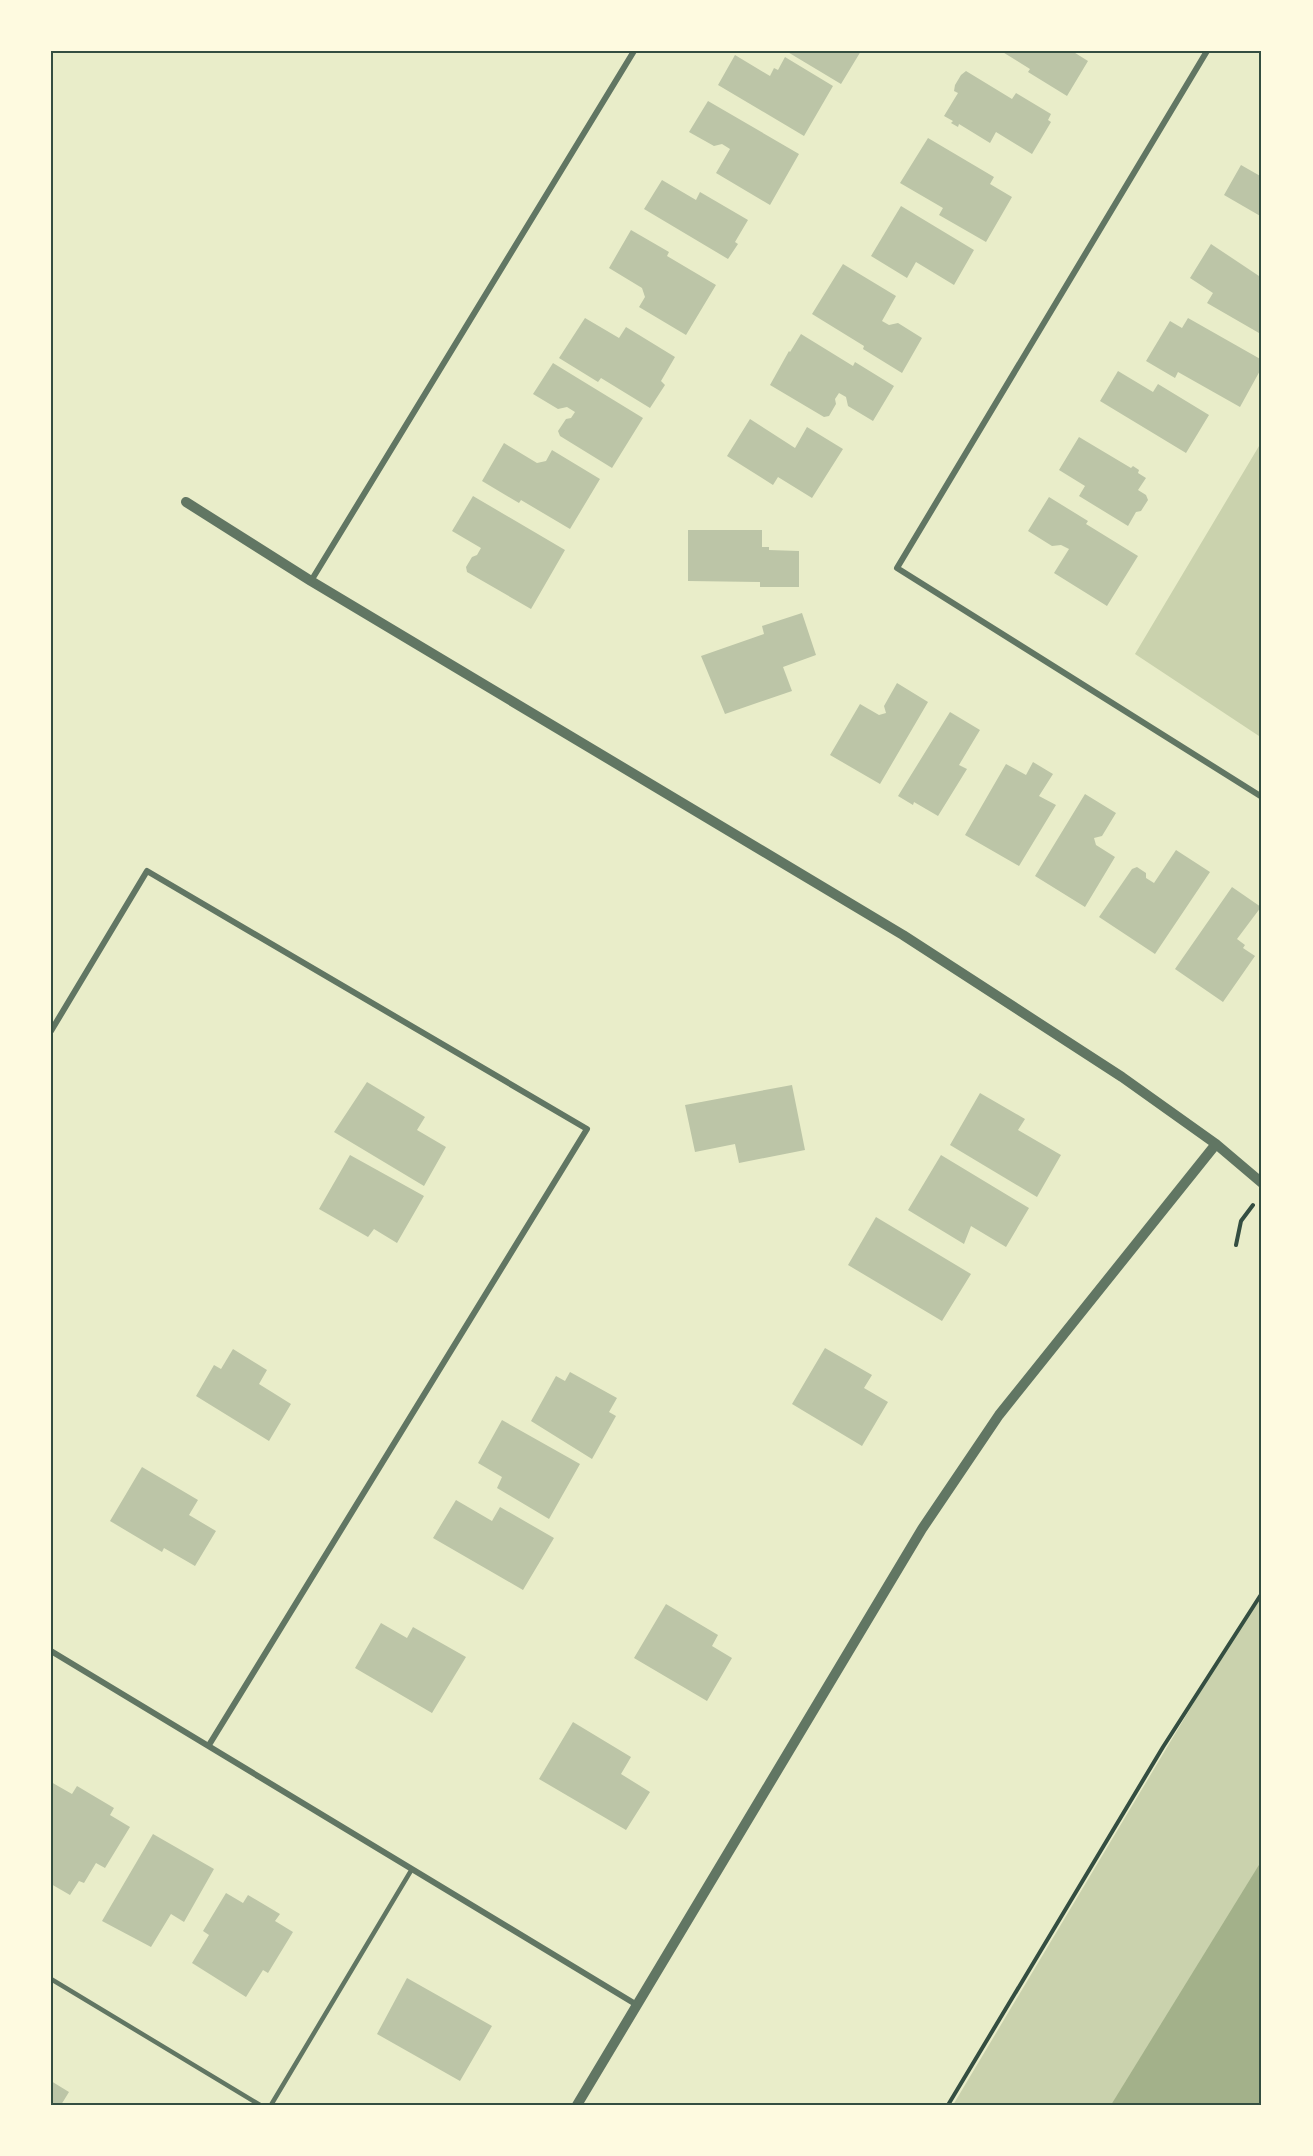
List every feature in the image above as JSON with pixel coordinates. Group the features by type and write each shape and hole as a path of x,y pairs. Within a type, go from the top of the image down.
{"street":[{"path":"310,581 634,51"},
{"path":"1207,51 897,568 1262,797"},
{"path":"186,502 310,581 903,935 1122,1077 1216,1144 1262,1183"},
{"path":"51,1031 147,871 587,1129 209,1745"},
{"path":"578,2105 929,1520 999,1415 1216,1144"},
{"path":"51,1651 637,2005"}],"lane":[{"path":"271,2105 412,1869"},
{"path":"51,1979 261,2105"}],"path":[{"path":"1236,1245 1241,1221 1255,1202"},
{"path":"948,2105 1162,1747 1262,1593"}],"shaded area":[{"path":"1262,441 1262,738 1135,654"},
{"path":"1262,1596 1262,2105 953,2105 1236,1632"},
{"path":"1262,1860 1262,2105 1111,2105"}],"building":[{"path":"786,51 861,51 841,84"},
{"path":"1001,51 1072,51 1088,61 1067,96 1028,72 1030,69"},
{"path":"735,55 770,76 774,68 778,70 785,57 833,86 804,136 718,85"},
{"path":"966,71 1012,99 1016,93 1051,114 1048,120 1051,122 1032,154 996,132 990,143 959,124 958,127 951,123 953,121 944,116 958,93 954,91 955,85"},
{"path":"708,101 799,154 770,205 716,173 730,149 722,144 714,146 689,132"},
{"path":"928,138 994,177 990,184 1012,197 986,242 939,215 943,208 900,183"},
{"path":"1241,165 1262,177 1262,217 1224,195"},
{"path":"662,180 696,200 700,192 748,220 735,242 738,244 728,259 644,209"},
{"path":"901,206 974,250 954,285 916,262 907,278 871,256"},
{"path":"631,230 669,252 667,256 716,285 686,335 639,307 645,297 642,288 609,268"},
{"path":"1211,244 1262,278 1262,329 1259,333 1207,303 1213,293 1190,278"},
{"path":"843,264 896,296 882,321 889,325 898,323 922,338 902,373 812,314"},
{"path":"585,318 619,338 626,327 675,357 661,381 665,385 650,408 601,378 598,382 559,358"},
{"path":"1188,318 1262,360 1262,367 1240,407 1178,372 1175,378 1146,361 1170,321 1182,328"},
{"path":"801,334 853,366 855,362 894,386 873,421 848,406 846,397 839,393 829,416 824,417 770,385"},
{"path":"553,363 643,418 612,468 560,436 558,431 566,419 571,418 575,412 567,407 558,409 533,394"},
{"path":"1118,371 1153,392 1158,384 1209,415 1186,453 1100,401"},
{"path":"750,419 795,448 807,427 843,449 812,498 778,477 773,485 727,456"},
{"path":"1079,437 1131,468 1133,466 1146,478 1138,490 1146,495 1148,500 1141,511 1136,512 1128,526 1079,496 1085,486 1059,470"},
{"path":"504,443 537,463 546,461 552,450 600,479 570,529 521,500 519,503 482,481"},
{"path":"473,496 565,550 531,609 467,572 466,567 481,548 452,531"},
{"path":"1049,497 1088,521 1086,524 1138,556 1107,606 1054,573 1069,549 1061,545 1052,546 1028,531"},
{"path":"688,530 762,530 762,547 769,547 769,550 799,551 799,587 760,587 760,582 688,581"},
{"path":"802,613 816,655 783,667 792,691 725,714 701,656 764,634 762,626"},
{"path":"897,683 928,702 880,784 830,755 860,704 879,715 886,713 884,706"},
{"path":"950,712 980,730 959,765 967,769 938,816 898,796"},
{"path":"1033,762 1053,774 1039,796 1056,805 1019,866 965,835 1006,764 1026,775"},
{"path":"1085,794 1116,813 1102,836 1094,838 1096,845 1115,857 1085,907 1035,876"},
{"path":"1176,850 1210,872 1155,954 1099,917 1132,869 1137,867 1146,873 1146,878 1154,883"},
{"path":"1232,887 1261,907 1237,939 1245,945 1243,948 1255,956 1223,1002 1175,969"},
{"path":"367,1082 425,1117 417,1130 446,1147 424,1186 334,1132"},
{"path":"792,1085 805,1150 739,1163 735,1144 695,1152 685,1105"},
{"path":"980,1093 1025,1119 1018,1130 1061,1155 1037,1197 950,1145"},
{"path":"350,1155 424,1196 397,1243 374,1229 368,1237 319,1209"},
{"path":"941,1155 1029,1208 1006,1247 971,1226 964,1244 908,1210"},
{"path":"876,1217 971,1274 942,1321 848,1265"},
{"path":"825,1348 872,1375 864,1388 888,1402 862,1446 792,1404"},
{"path":"233,1349 267,1370 259,1384 291,1404 269,1441 196,1396 214,1365 221,1369"},
{"path":"570,1372 617,1398 609,1412 616,1416 592,1459 531,1421 556,1376 565,1381"},
{"path":"502,1420 580,1464 549,1519 497,1488 502,1477 478,1463"},
{"path":"142,1467 198,1500 189,1515 216,1531 195,1566 164,1548 162,1552 110,1521"},
{"path":"456,1500 492,1521 500,1507 554,1538 523,1590 433,1538"},
{"path":"666,1604 718,1635 712,1646 732,1658 707,1701 634,1658"},
{"path":"381,1623 407,1638 413,1627 466,1657 432,1713 355,1668"},
{"path":"573,1722 631,1757 621,1774 650,1792 626,1830 539,1779"},
{"path":"51,1782 72,1794 77,1786 114,1808 110,1815 130,1827 105,1868 96,1863 84,1883 79,1881 70,1895 51,1884"},
{"path":"153,1834 214,1869 184,1922 171,1914 151,1947 102,1921"},
{"path":"226,1893 243,1903 248,1895 280,1914 275,1921 293,1932 268,1973 263,1970 246,1997 192,1963 209,1935 203,1931"},
{"path":"407,1978 492,2026 460,2081 377,2034"},
{"path":"51,2081 69,2092 61,2105 51,2105"}]}
